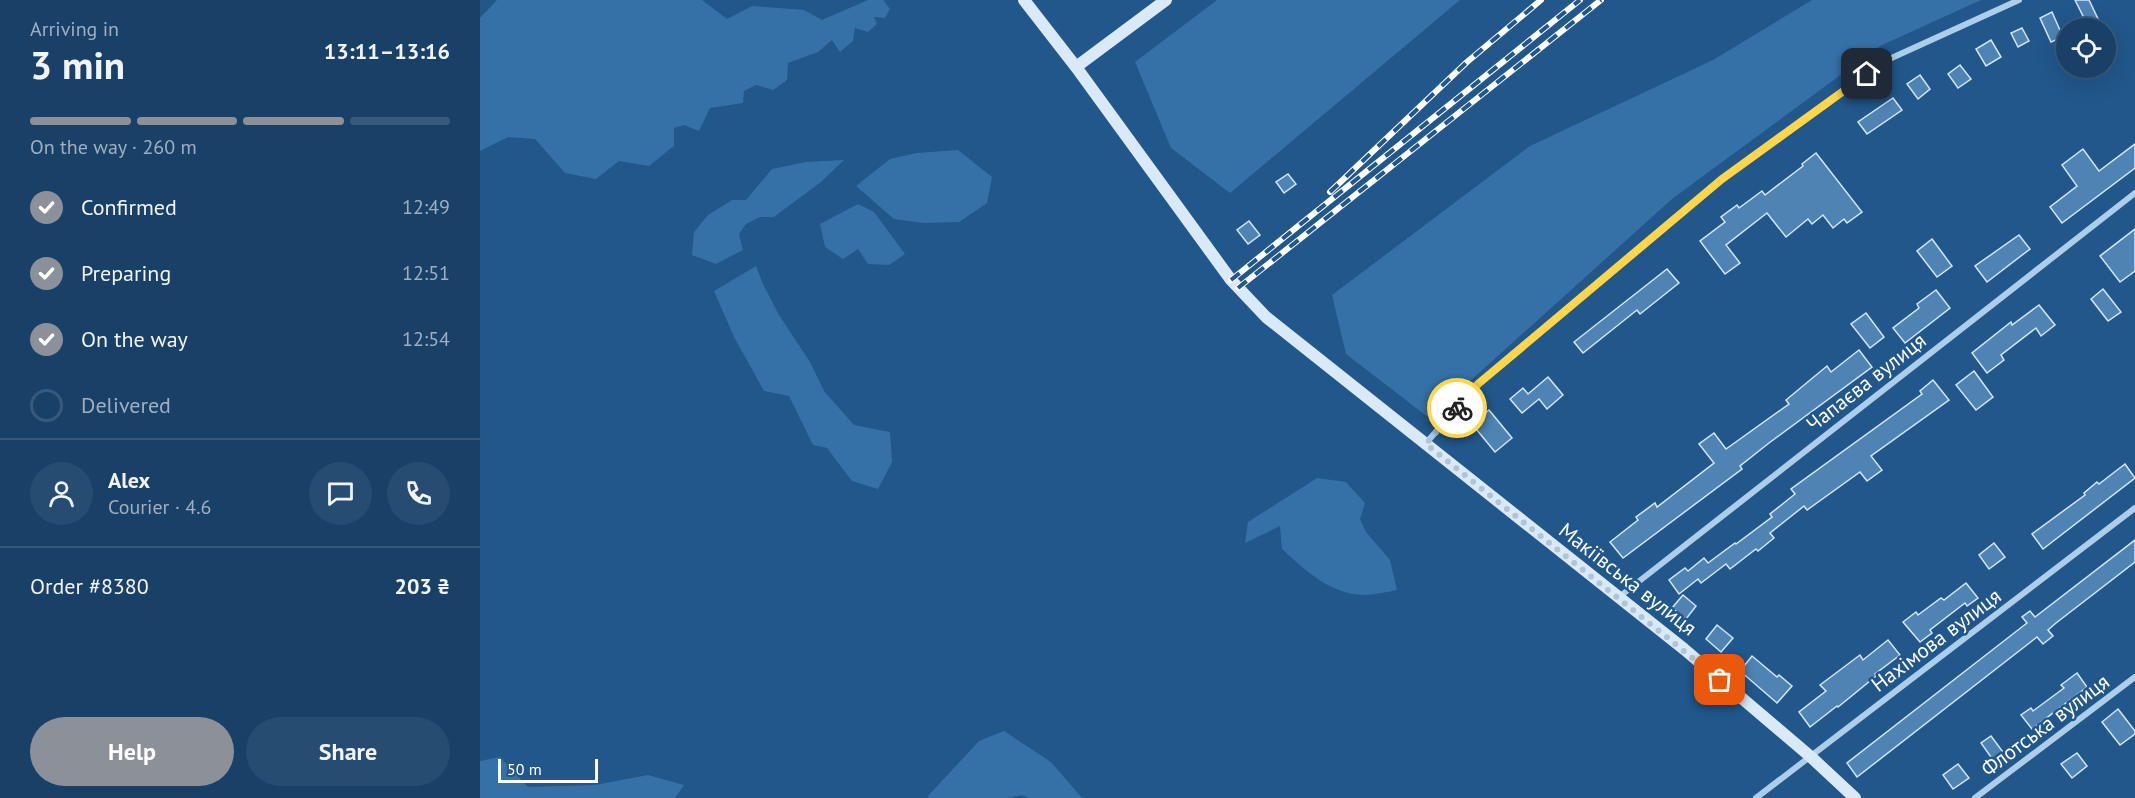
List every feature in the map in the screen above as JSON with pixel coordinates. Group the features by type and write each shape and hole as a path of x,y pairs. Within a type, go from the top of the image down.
{"main road":[{"name":"Макіївська вулиця","path":"1024,0 1076,67 1231,280 1250,301 1684,649 1856,798"},
{"path":"1076,67 1166,0"}],"street":[{"path":"1426,444 1478,384 1722,179 1885,60 2019,0"},
{"name":"Чапаєва вулиця","path":"1618,597 2135,193"},
{"name":"Нахімова вулиця","path":"1756,798 2135,508"},
{"name":"Флотська вулиця","path":"1975,798 2135,677"}],"shaded area":[{"path":"497,0 702,0 727,19 752,6 804,10 822,20 868,0 883,0 890,9 885,18 874,17 877,24 868,32 855,28 853,41 840,52 832,40 818,52 788,63 787,80 773,90 756,85 744,91 743,103 710,108 699,131 684,125 674,128 674,146 649,166 619,161 596,179 565,173 535,139 508,137 480,151 480,18"},
{"path":"1217,0 1460,0 1230,193 1171,148 1135,62"},
{"path":"1812,0 1981,0 1880,46 1672,199 1429,418 1346,354 1332,295 1530,146 1713,60"},
{"path":"958,150 992,177 987,203 959,222 924,223 894,219 856,186 890,159 917,153"},
{"path":"844,160 821,182 774,217 760,217 746,224 739,234 743,250 716,264 692,255 694,232 708,215 732,200 746,200 772,169 806,162"},
{"path":"858,204 874,212 905,254 889,265 868,264 858,249 843,259 825,247 820,224"},
{"path":"756,266 779,315 810,362 824,391 854,425 890,432 892,462 878,489 852,481 827,448 813,445 789,396 764,391 734,337 714,291"},
{"path":"1317,478 1346,482 1365,503 1360,519 1366,532 1390,560 1397,590 1363,595 1351,594 1329,586 1309,573 1282,549 1280,526 1245,543 1248,522"},
{"path":"1004,731 1051,762 1082,798 1030,798 1022,795 1008,798 929,798 928,796 979,741"},
{"path":"500,757 528,787 595,785 648,775 684,785 675,798 480,798 480,761"}],"building":[{"path":"2075,0 2089,0 2098,18 2084,18"},
{"path":"2052,12 2056,21 2056,40 2051,42 2040,18"},
{"path":"2022,28 2029,41 2018,47 2011,33"},
{"path":"1991,40 2001,57 1986,66 1976,49"},
{"path":"1960,65 1971,79 1958,88 1948,74"},
{"path":"1920,75 1930,89 1918,99 1907,84"},
{"path":"1893,98 1902,110 1867,134 1858,122"},
{"path":"2135,144 2135,168 2062,223 2050,207 2077,186 2062,165 2083,149 2099,171"},
{"path":"1816,153 1862,212 1847,223 1844,219 1833,228 1823,215 1812,224 1808,219 1786,237 1767,213 1726,245 1740,263 1725,274 1700,241 1725,222 1721,217 1737,205 1739,208 1762,191 1765,195"},
{"path":"1288,174 1296,184 1284,193 1276,182"},
{"path":"1249,221 1260,235 1248,244 1237,230"},
{"path":"2135,229 2135,271 2120,282 2100,256"},
{"path":"2019,235 2030,249 1987,282 1975,266"},
{"path":"1932,239 1952,266 1937,277 1917,251"},
{"path":"1667,269 1679,283 1640,314 1637,310 1583,353 1574,342"},
{"path":"2103,289 2121,312 2108,321 2091,299"},
{"path":"1936,290 1950,308 1905,343 1893,328 1919,308 1917,304"},
{"path":"2039,305 2055,325 2041,336 2036,328 2001,355 2004,360 1987,373 1972,353 2011,322 2012,325"},
{"path":"1866,313 1884,337 1870,348 1851,324"},
{"path":"1859,350 1872,367 1769,443 1740,466 1742,469 1623,558 1610,542 1638,520 1636,517 1655,503 1657,507 1714,463 1699,444 1714,433 1726,449 1789,404 1786,400 1827,366 1831,372"},
{"path":"1974,371 1993,397 1976,410 1956,385"},
{"path":"1548,377 1563,395 1547,409 1539,399 1522,413 1510,399 1523,388 1528,394"},
{"path":"1933,380 1949,400 1871,456 1882,470 1867,481 1860,472 1807,510 1804,506 1770,533 1774,538 1758,551 1756,549 1730,569 1726,564 1701,583 1698,579 1679,594 1669,580 1685,568 1688,571 1704,558 1708,563 1772,517 1770,514 1795,494 1791,489 1922,394 1920,391"},
{"path":"1489,410 1512,438 1495,452 1472,424"},
{"path":"2125,464 2135,478 2043,549 2032,534 2085,495 2084,493 2097,482 2099,484"},
{"path":"2135,540 2135,562 2048,630 2053,636 2043,644 2037,637 1857,777 1847,763 2027,623 2022,617 2030,611 2035,617"},
{"path":"1994,543 2005,557 1989,569 1979,555"},
{"path":"1966,583 1978,598 1967,606 1965,603 1930,630 1932,633 1920,642 1903,622 1916,612 1918,615 1941,598 1944,600"},
{"path":"1683,595 1696,606 1686,619 1672,608"},
{"path":"1717,625 1733,638 1721,652 1706,639"},
{"path":"1888,640 1900,655 1838,707 1810,727 1799,712 1826,691 1820,685 1860,655 1863,660"},
{"path":"1752,656 1792,686 1777,703 1740,671"},
{"path":"2077,673 2087,687 2032,729 2021,715 2031,708 2033,711 2064,688 2061,685"},
{"path":"2118,709 2135,731 2135,734 2120,745 2102,722"},
{"path":"1991,736 2003,752 1993,760 1981,743"},
{"path":"2077,753 2087,766 2072,778 2061,764"},
{"path":"1958,764 1969,778 1953,789 1943,775"}],"railway":[{"path":"1330,192 1467,62 1541,0"},
{"path":"1231,280 1580,0"},
{"path":"1238,288 1601,0"}],"way so far":[{"path":"1457,408 1426,444 1720,680"}],"route":[{"path":"1457,408 1478,384 1722,179 1867,74"}]}
